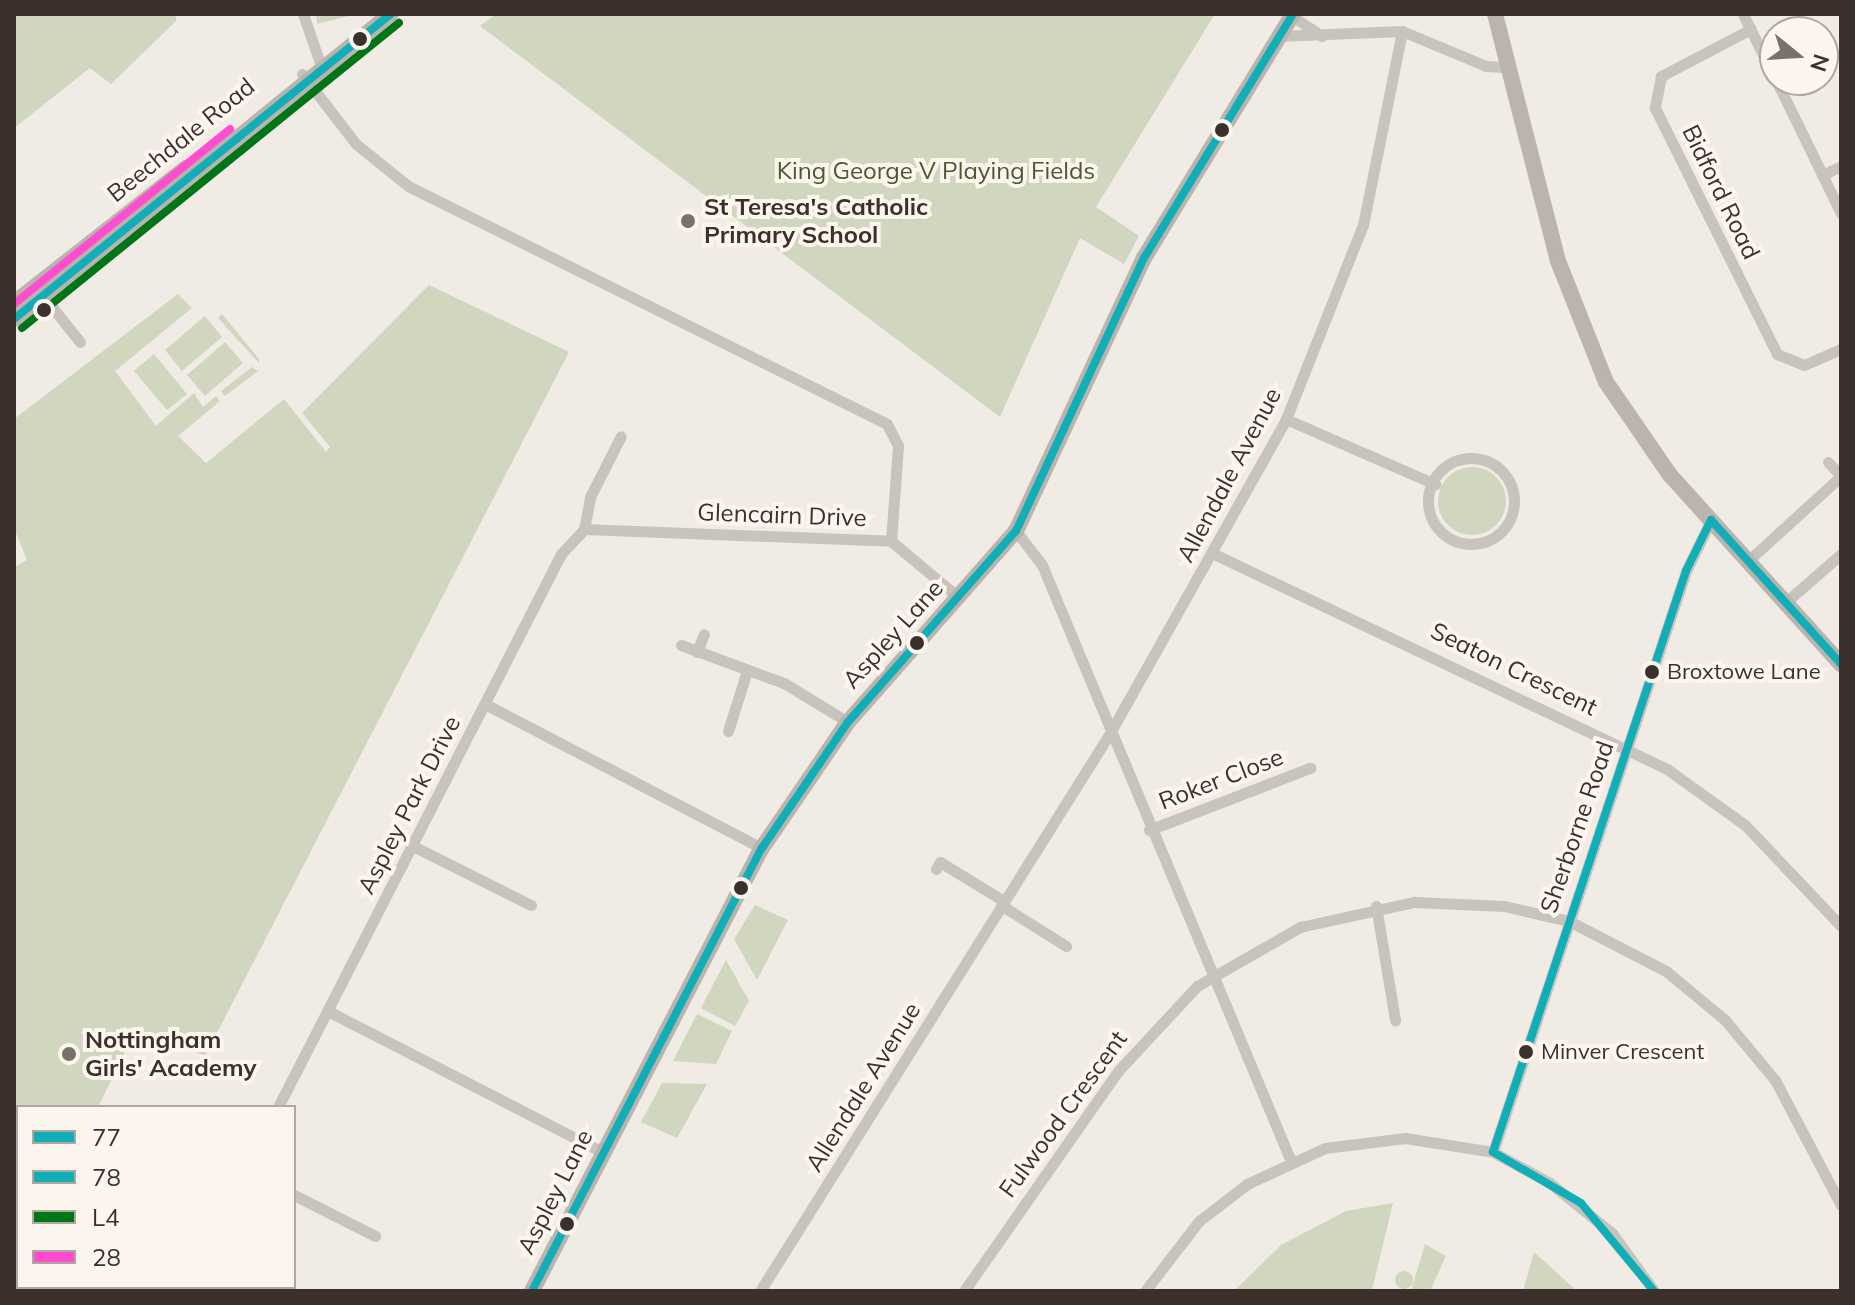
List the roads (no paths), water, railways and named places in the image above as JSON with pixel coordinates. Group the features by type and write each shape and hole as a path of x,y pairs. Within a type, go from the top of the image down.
{"main road":[{"name":"Beechdale Road","path":"14,319 40,291 305,78 377,14"},
{"name":"Beechdale Road","path":"320,65 391,14"},
{"path":"1495,14 1558,261 1594,358 1636,433 1841,664"},
{"name":"Aspley Lane","path":"532,1291 762,848 848,722 1016,531 1144,258 1293,15"},
{"name":"Beechdale Road","path":"14,303 40,291"}],"street":[{"path":"303,14 320,65"},
{"path":"1743,14 1759,46"},
{"path":"1293,15 1322,36"},
{"name":"Bidford Road","path":"1751,29 1661,76 1655,108 1777,354 1804,365 1841,349"},
{"path":"1278,36 1402,31 1486,66 1508,67"},
{"name":"Allendale Avenue","path":"760,1291 1110,733 1214,554 1286,419 1363,225 1402,31"},
{"path":"305,78 356,144 408,186 887,424 898,446 891,541"},
{"path":"1783,96 1841,213"},
{"path":"1822,175 1841,166"},
{"path":"40,291 80,342"},
{"path":"1286,419 1435,484"},
{"path":"584,529 590,497 621,436"},
{"path":"1466,457 1505,473 1515,502 1501,535 1477,545 1440,532 1427,506 1435,484 1443,467 1466,457"},
{"path":"1749,560 1841,476 1828,462"},
{"name":"Sherborne Road","path":"1493,1152 1686,571 1711,520"},
{"name":"Glencairn Drive","path":"584,529 891,541 958,597"},
{"name":"Aspley Park Drive","path":"279,1105 561,554 584,529"},
{"path":"1016,531 1042,565 1149,830 1290,1159"},
{"name":"Seaton Crescent","path":"1214,554 1627,748 1745,825 1841,926"},
{"path":"1786,602 1841,554"},
{"path":"697,652 704,634"},
{"path":"681,645 746,674 784,683 848,722"},
{"path":"728,731 746,674"},
{"path":"485,704 762,848"},
{"name":"Roker Close","path":"1149,830 1310,768"},
{"path":"413,846 531,905"},
{"path":"936,869 940,862 1066,946"},
{"name":"Fulwood Crescent","path":"964,1291 1126,1060 1211,975 1300,927 1376,906 1469,903 1569,921 1640,954 1725,1020 1782,1092 1841,1205"},
{"path":"1376,906 1395,1020"},
{"path":"328,1011 602,1152"},
{"path":"1145,1291 1199,1221 1290,1159 1374,1138 1493,1152 1581,1203 1654,1291"},
{"path":"296,1196 375,1236"}],"place":[{"name":"St Teresa's Catholic Primary School","path":"688,221"},
{"name":"Broxtowe Lane","path":"1652,672"},
{"name":"Minver Crescent","path":"1526,1052"},
{"name":"Nottingham Girls' Academy","path":"69,1054"}],"park label":[{"name":"King George V Playing Fields","path":"936,171"}]}
